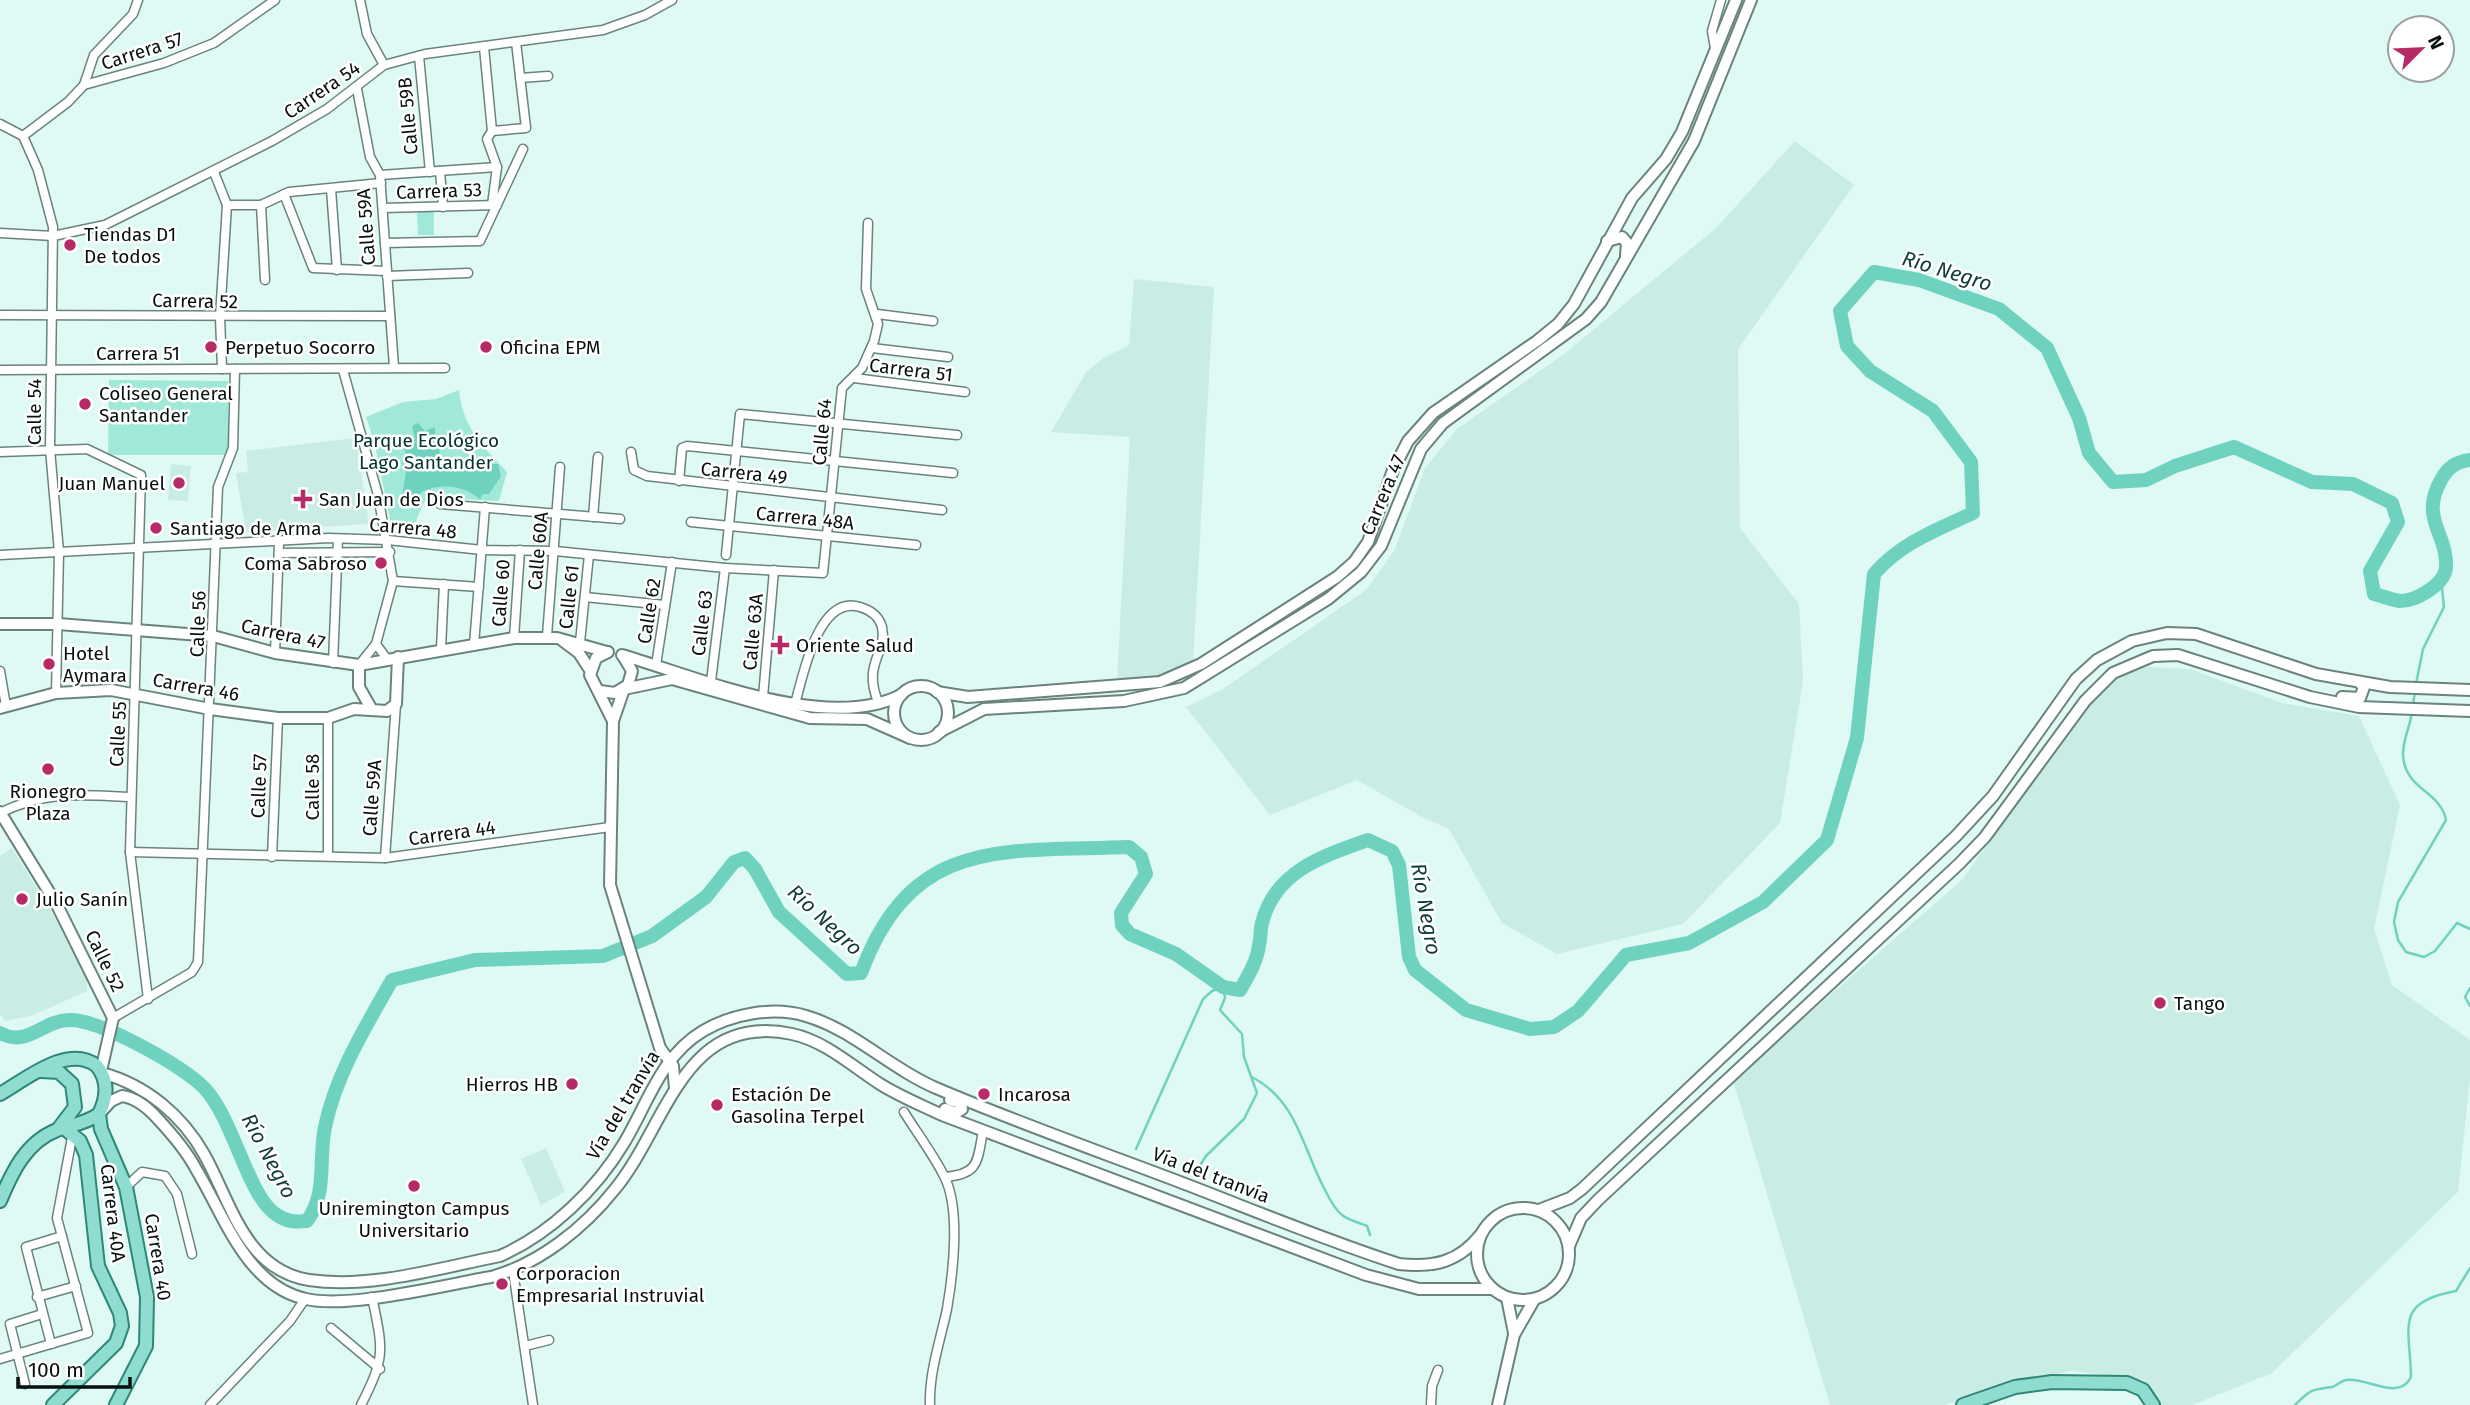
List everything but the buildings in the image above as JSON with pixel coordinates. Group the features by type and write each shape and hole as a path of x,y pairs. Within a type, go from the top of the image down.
{"main road":[{"name":"Carrera 47","path":"937,692 968,697 1160,682 1201,664 1319,591 1354,562 1368,542 1393,470 1408,441 1433,413 1558,324 1586,287 1605,243 1632,198 1666,159 1687,121 1736,0"},
{"name":"Carrera 47","path":"939,732 984,709 1146,698 1184,688 1328,599 1361,572 1381,546 1403,486 1421,449 1443,422 1586,319 1601,302 1694,141 1751,0"},
{"path":"1605,243 1622,237 1627,243 1626,258"},
{"name":"Carrera 47","path":"0,624 58,624 213,636 275,653 359,665 514,638 552,637 580,642 607,652"},
{"path":"1539,1210 1559,1203 1582,1189 1956,836 1993,796 2076,679 2097,660 2132,641 2167,633 2196,634 2316,674 2390,688 2470,690"},
{"path":"552,637 579,653 590,670 593,684 600,691 613,721"},
{"path":"590,670 596,658 607,652 622,654 763,697 795,704 853,708 879,704 918,687 937,692 945,703 947,715 939,732 929,739 910,738 867,719 810,718 672,679 610,694 600,691"},
{"path":"622,654 632,671 613,721 610,885 660,1048 670,1060 674,1072 675,1088"},
{"path":"1514,1335 1534,1300 1558,1286 1569,1260 1569,1246 1581,1218 1984,837 2085,701 2113,673 2153,656 2178,655 2301,694 2359,707 2470,709 2470,700"},
{"name":"Calle 59A","path":"393,658 393,711"},
{"path":"359,665 359,687 372,710"},
{"path":"2301,694 2354,700 2363,693 2364,687 2359,682"},
{"name":"Carrera 46","path":"3,707 57,693 111,690 210,709 278,718 328,718 345,710 393,711"},
{"path":"901,695 895,706 894,719 900,730 910,738"},
{"name":"Calle 52","path":"0,812 57,905 113,1018"},
{"name":"Vía del tranvía","path":"99,1069 145,1091 177,1117 205,1155 243,1232 264,1258 300,1278 344,1282 384,1278 500,1256 534,1238 572,1206 604,1171 624,1143 670,1060 690,1040 722,1023 753,1013 792,1013 825,1023 923,1083 1399,1264 1432,1266 1445,1262 1469,1249 1481,1234"},
{"path":"0,1201 17,1164 42,1137 99,1114 105,1101 99,1069 113,1018"},
{"name":"Vía del tranvía","path":"99,1114 111,1101 122,1096 138,1102 151,1112 181,1145 196,1167 234,1239 260,1272 305,1299 327,1302 372,1297 513,1271 561,1241 615,1190 692,1063 715,1046 747,1034 793,1034 822,1045 881,1085 914,1102 984,1131 1392,1284 1419,1289 1492,1289"},
{"path":"0,1094 63,1060 99,1069"},
{"path":"670,1060 692,1063"},
{"path":"41,1071 59,1072 75,1091 75,1107 64,1130"},
{"path":"914,1102 922,1099 956,1113 961,1112 960,1104 925,1090 923,1083"},
{"name":"Carrera 40","path":"99,1114 101,1129 126,1187 147,1297 147,1335 143,1354 116,1405"},
{"name":"Carrera 40A","path":"53,1405 116,1343 122,1326 120,1313 99,1266 89,1170 83,1148 64,1130"},
{"path":"1534,1300 1507,1298 1492,1289 1484,1280 1476,1257 1481,1234 1491,1220 1506,1211 1522,1207 1539,1210 1559,1224 1569,1246"},
{"path":"1498,1405 1514,1335 1514,1320 1507,1298"},
{"path":"1963,1405 2015,1387 2066,1382 2127,1383 2143,1390 2153,1405"}],"street":[{"path":"84,85 94,55 133,14 138,0"},
{"name":"Carrera 57","path":"23,136 68,102 84,85 164,63 214,43 275,0"},
{"path":"360,0 367,34 384,65"},
{"name":"Carrera 54","path":"0,233 53,236 105,225 214,172 327,109 357,89 384,65 419,56 603,30 645,15 672,0"},
{"path":"1715,52 1712,31 1721,0"},
{"path":"492,131 524,130 516,42"},
{"path":"484,47 492,131 487,139 497,167 494,205"},
{"name":"Calle 59B","path":"419,56 430,172"},
{"path":"520,78 548,76"},
{"name":"Calle 59A","path":"357,89 370,157 381,179 394,367"},
{"path":"0,124 23,136"},
{"name":"Calle 54","path":"23,136 38,170 53,236 50,449 60,552 57,693"},
{"path":"385,243 480,241 494,205 523,149"},
{"name":"Carrera 53","path":"227,205 261,205 284,194 430,172 497,167"},
{"path":"214,172 227,205 220,317 222,369"},
{"path":"440,172 443,207"},
{"path":"331,188 338,270"},
{"path":"284,194 313,268 387,273 468,273"},
{"path":"261,205 265,280"},
{"name":"Carrera 53","path":"383,208 494,205"},
{"name":"Calle 64","path":"823,573 842,388 854,378 872,348 877,314 866,289 868,223"},
{"path":"877,314 933,321"},
{"name":"Carrera 52","path":"0,315 390,316"},
{"path":"872,348 948,357"},
{"name":"Carrera 51","path":"0,370 445,368"},
{"name":"Calle 56","path":"148,999 197,967 218,487 233,448 235,369"},
{"path":"343,370 388,540 393,581 376,644 359,665"},
{"name":"Carrera 51","path":"854,378 965,392"},
{"path":"726,555 738,416 743,413 957,435"},
{"path":"679,481 682,448 687,446 953,473"},
{"path":"0,452 50,449"},
{"name":"Calle 55","path":"50,449 94,450 137,470 141,475 130,852 148,999"},
{"name":"Carrera 49","path":"631,452 632,464 641,475 942,510"},
{"path":"593,517 598,457"},
{"name":"Calle 60A","path":"552,637 560,467"},
{"path":"440,504 620,519"},
{"path":"474,645 485,507"},
{"name":"Carrera 48A","path":"691,522 916,545"},
{"path":"333,663 338,539"},
{"name":"Carrera 48","path":"0,555 338,539 388,540 482,550 555,551 725,568 823,573"},
{"path":"275,653 279,542"},
{"name":"Calle 60","path":"514,638 520,550"},
{"path":"279,553 390,552"},
{"name":"Calle 61","path":"580,642 589,555"},
{"name":"Calle 62","path":"656,665 672,562"},
{"name":"Calle 63","path":"711,681 725,568"},
{"name":"Calle 63A","path":"763,697 774,570"},
{"path":"393,581 479,587"},
{"path":"441,649 444,584"},
{"path":"585,597 665,605"},
{"path":"795,704 821,626 836,610 852,604 871,610 881,624 883,635 872,663 871,686 879,704"},
{"path":"376,644 393,658"},
{"path":"0,671 3,707"},
{"name":"Calle 59A","path":"385,858 393,711"},
{"name":"Calle 57","path":"272,857 278,718"},
{"name":"Calle 58","path":"328,718 328,856"},
{"path":"0,812 39,797 64,794 130,797"},
{"name":"Carrera 44","path":"130,852 385,858 610,827"},
{"path":"113,1018 148,999"},
{"path":"904,1112 945,1177 954,1219 947,1307 934,1359 930,1405"},
{"path":"0,1359 88,1333 57,1218 64,1130"},
{"path":"945,1177 970,1172 976,1164 984,1131"},
{"path":"126,1187 142,1172 165,1176 177,1194 192,1254"},
{"path":"51,1344 26,1247 62,1236"},
{"path":"513,1271 533,1405"},
{"path":"37,1297 76,1286"},
{"path":"362,1405 380,1369 382,1345 372,1297"},
{"path":"209,1405 290,1321 305,1299"},
{"path":"25,1384 10,1324 42,1314"},
{"path":"331,1328 380,1369"},
{"path":"525,1346 550,1340"},
{"path":"1431,1405 1432,1386 1438,1370"}],"shaded area":[{"path":"1795,141 1854,185 1738,349 1740,528 1799,604 1803,681 1780,823 1683,924 1557,954 1502,923 1449,829 1422,817 1357,780 1270,815 1186,707 1223,689 1366,590 1394,551 1425,468 1457,429 1564,354 1716,228"},
{"path":"1134,279 1214,287 1193,662 1166,675 1143,680 1117,680 1130,437 1051,432 1087,371 1105,357 1129,345"},
{"path":"418,423 425,431 435,427 435,445 439,445 440,455 452,468 465,462 468,468 473,466 475,470 485,471 491,464 498,464 501,476 489,494 483,494 480,499 459,488 437,487 421,492 416,506 401,501 406,473 401,462 407,465 409,458 402,446 415,439 412,426"},
{"name":"San Juan de Dios","path":"356,438 369,524 246,532 236,473 248,472 246,451"},
{"name":"Juan Manuel","path":"171,464 191,466 188,501 168,500"},
{"path":"2146,667 2190,669 2282,703 2359,716 2400,805 2374,929 2392,985 2470,1040 2470,1079 2458,1192 2272,1373 2192,1405 2156,1405 2144,1380 2072,1371 1997,1387 1945,1405 1830,1405 1733,1080 1963,879 2089,699 2113,677"},
{"name":"Julio Sanín","path":"12,848 71,943 87,980 87,991 31,1016 5,1021 0,1014 0,856"},
{"path":"546,1148 565,1192 541,1205 521,1159"}],"green space":[{"path":"417,210 434,210 434,235 418,235"},
{"path":"109,380 228,381 228,455 108,455"},
{"name":"Parque Ecológico Lago Santander","path":"459,390 469,426 507,472 499,501 442,498 424,502 411,533 392,529 375,445 366,417 403,402 436,399"}],"waterway":[{"name":"Río Negro","path":"0,1033 19,1037 60,1021 83,1022 118,1034 173,1064 199,1083 211,1096 266,1205 288,1220 307,1221 318,1199 323,1139 336,1088 392,980 475,960 603,956 652,936 706,897 734,862 745,858 755,869 779,912 847,974 861,973 882,928 907,896 936,874 968,860 1003,853 1042,849 1129,847 1141,857 1146,874 1121,913 1122,925 1130,934 1176,954 1223,987 1240,990 1258,951 1268,905 1278,890 1303,868 1334,852 1368,840 1392,851 1399,865 1409,957 1415,970 1466,1010 1530,1029 1554,1027 1578,1011 1626,955 1689,943 1763,902 1827,840 1857,738 1874,574 1907,546 1973,513 1971,462 1933,411 1870,371 1847,346 1840,311 1874,272 1919,280 1999,309 2047,348 2079,418 2089,453 2113,482 2146,480 2175,466 2234,447 2312,482 2353,484 2392,503 2398,522 2370,571 2374,594 2406,600 2428,591 2440,580 2446,568 2443,545 2433,516 2435,494 2450,468 2470,460"},
{"path":"2416,684 2423,649 2444,607 2441,579"},
{"path":"2413,705 2415,691"},
{"path":"2412,712 2403,749 2405,766 2415,783 2437,802 2446,820 2398,902 2394,922 2398,940 2406,952 2424,957 2435,951 2457,923 2470,929"},
{"path":"1136,1149 1203,999 1212,991 1223,987 1225,998 1220,1010 1242,1034 1244,1057 1257,1093 1244,1119 1206,1156 1195,1173"},
{"path":"2470,988 2465,997 2470,1006"},
{"path":"1252,1077 1267,1087 1289,1112 1336,1209 1347,1218 1367,1226 1370,1235"},
{"path":"2295,1405 2312,1391 2346,1380 2391,1388 2406,1384 2411,1377 2408,1330 2414,1310 2436,1296 2456,1291 2470,1268"}],"place":[{"name":"Tiendas D1 De todos","path":"70,245"},
{"name":"Perpetuo Socorro","path":"211,347"},
{"name":"Oficina EPM","path":"486,347"},
{"name":"Coliseo General Santander","path":"85,404"},
{"name":"Juan Manuel","path":"179,483"},
{"name":"San Juan de Dios","path":"303,499"},
{"name":"Santiago de Arma","path":"156,528"},
{"name":"Coma Sabroso","path":"381,563"},
{"name":"Oriente Salud","path":"780,645"},
{"name":"Hotel Aymara","path":"49,664"},
{"name":"Rionegro Plaza","path":"48,769"},
{"name":"Julio Sanín","path":"22,899"},
{"name":"Tango","path":"2160,1003"},
{"name":"Hierros HB","path":"572,1084"},
{"name":"Incarosa","path":"984,1094"},
{"name":"Estación De Gasolina Terpel","path":"717,1105"},
{"name":"Uniremington Campus Universitario","path":"414,1186"},
{"name":"Corporacion Empresarial Instruvial","path":"502,1284"}]}
